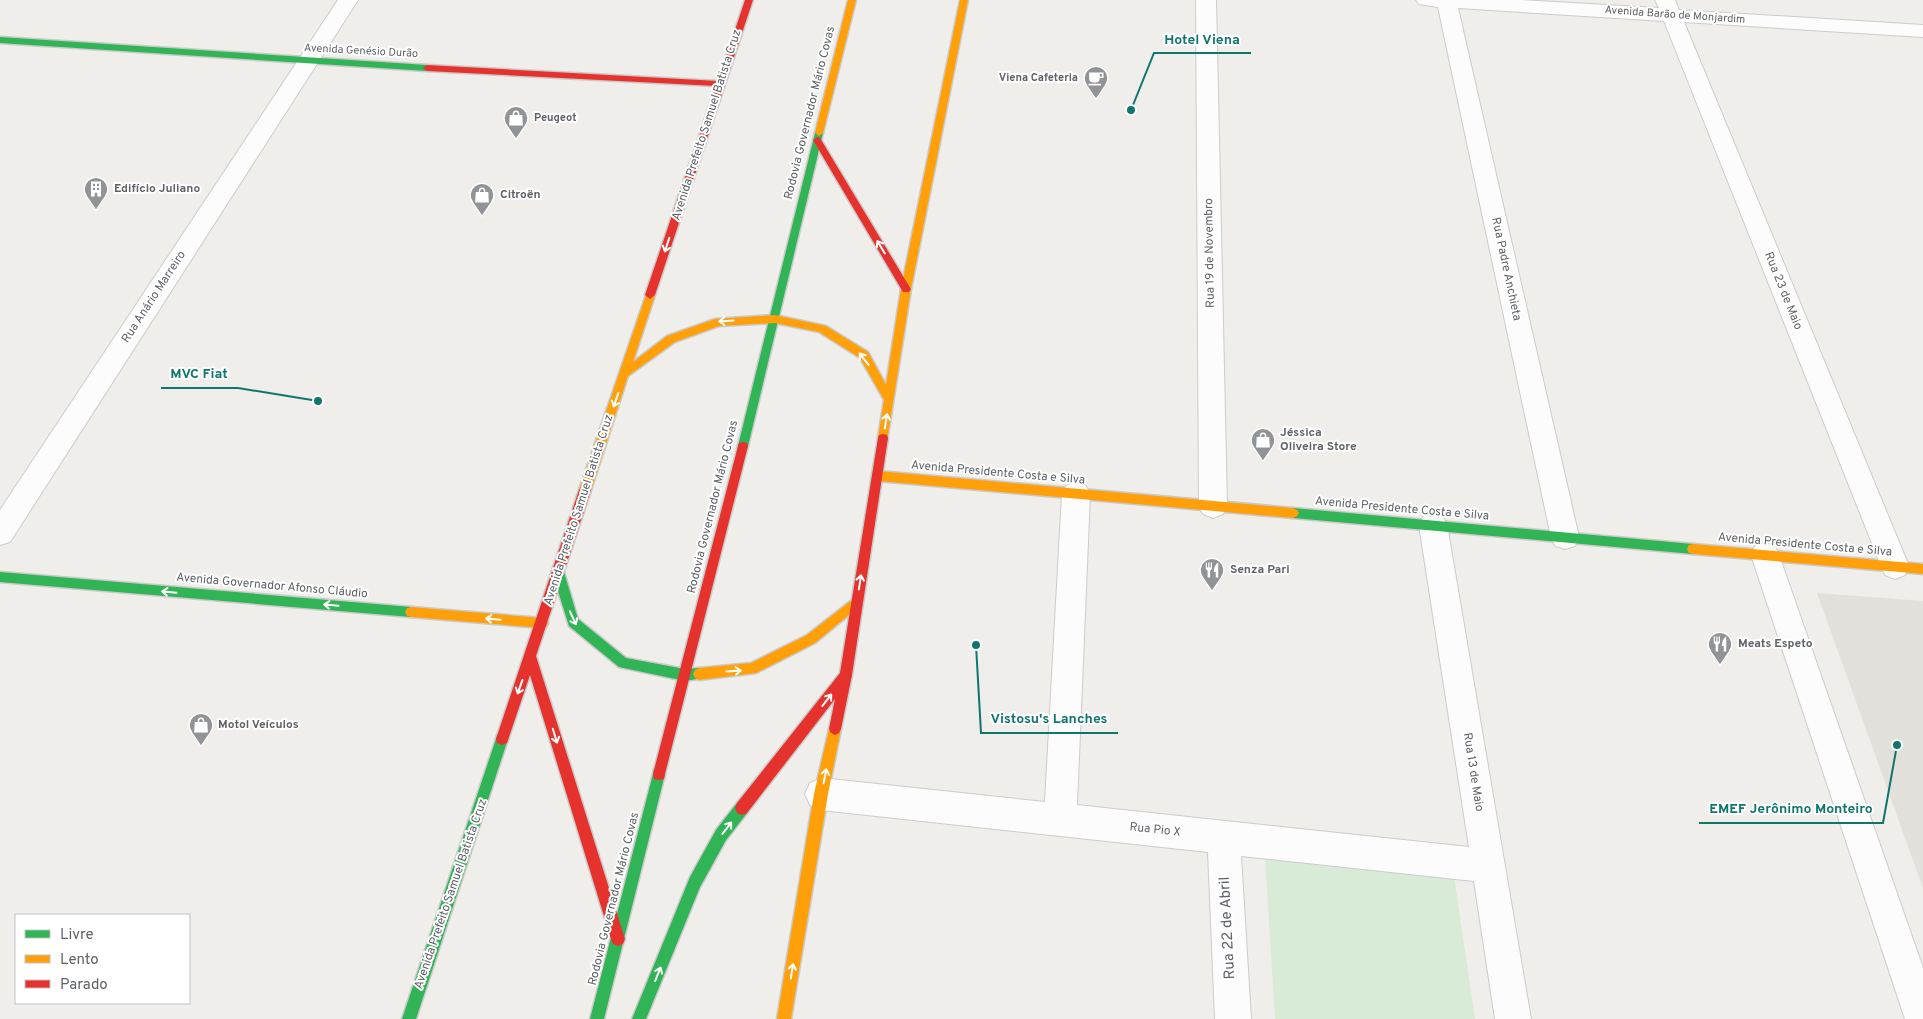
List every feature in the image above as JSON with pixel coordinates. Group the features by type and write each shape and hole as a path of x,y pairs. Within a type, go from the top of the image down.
{"main road":[{"name":"Avenida Prefeito Samuel Batista Cruz","path":"409,1019 749,0"},
{"name":"Rodovia Governador Mário Covas","path":"598,1019 775,319 852,0"},
{"path":"784,1019 821,794 846,675 906,289 964,0"},
{"name":"Avenida Genésio Durão","path":"0,40 309,61 721,84"},
{"path":"817,140 906,289"},
{"path":"625,373 671,339 719,322 775,319 822,329 864,355 889,400"},
{"name":"Avenida Presidente Costa e Silva","path":"878,476 1923,569"},
{"path":"558,572 573,622 622,663 685,675 752,669 811,640 857,601"},
{"name":"Avenida Governador Afonso Cláudio","path":"0,577 542,623"},
{"path":"530,656 618,939"},
{"path":"638,1019 694,882 721,835 846,675"}],"street":[{"name":"Rua Anário Marreiro","path":"0,533 348,0"},
{"name":"Rua 19 de Novembro","path":"1206,0 1213,506"},
{"name":"Avenida Barão de Monjardim","path":"1436,1 1668,8 1923,30"},
{"name":"Rua Padre Anchieta","path":"1436,1 1565,537"},
{"name":"Rua 23 de Maio","path":"1668,8 1895,566"},
{"path":"1060,820 1076,494"},
{"name":"Rua 13 de Maio","path":"1433,525 1513,1019"},
{"path":"1765,555 1923,1019"},
{"name":"Rua Pio X","path":"821,794 1488,866"},
{"name":"Rua 22 de Abril","path":"1224,838 1233,1019"}],"shaded area":[{"path":"1817,593 1923,601 1923,888"}],"green space":[{"path":"1265,859 1454,876 1475,1019 1275,1019"}],"traffic: fast":[{"path":"0,40 427,68"},
{"path":"743,446 819,133"},
{"path":"1293,513 1693,549"},
{"path":"558,572 573,622 623,663 685,675 699,674"},
{"path":"0,577 411,612"},
{"path":"409,1019 502,739"},
{"path":"597,1019 659,774"},
{"path":"639,1019 695,882 721,835 742,808"}],"traffic: slow":[{"path":"819,133 852,0"},
{"path":"883,438 906,289 964,0"},
{"path":"585,490 650,295"},
{"path":"625,373 671,339 719,322 775,319 822,329 864,355 889,400"},
{"path":"878,476 1293,513"},
{"path":"1693,549 1923,569"},
{"path":"699,674 752,669 811,639 857,601"},
{"path":"411,612 542,623"},
{"path":"784,1019 821,794 835,729"}],"traffic: jam":[{"path":"650,295 749,0"},
{"path":"427,68 721,84"},
{"path":"817,140 906,289"},
{"path":"835,729 846,675 883,438"},
{"path":"659,774 743,446"},
{"path":"502,739 585,490"},
{"path":"530,656 618,939"},
{"path":"742,808 846,675"}],"place":[{"name":"Viena Cafeteria","path":"1096,99"},
{"name":"Hotel Viena","path":"1131,110"},
{"name":"Peugeot","path":"516,139"},
{"name":"Edifício Juliano","path":"96,210"},
{"name":"Citroën","path":"482,216"},
{"name":"MVC Fiat","path":"318,401"},
{"name":"Jéssica Oliveira Store","path":"1263,461"},
{"name":"Senza Pari","path":"1212,591"},
{"name":"Vistosu's Lanches","path":"976,645"},
{"name":"Meats Espeto","path":"1720,665"},
{"name":"EMEF Jerônimo Monteiro","path":"1897,745"},
{"name":"Motol Veículos","path":"201,746"}]}
